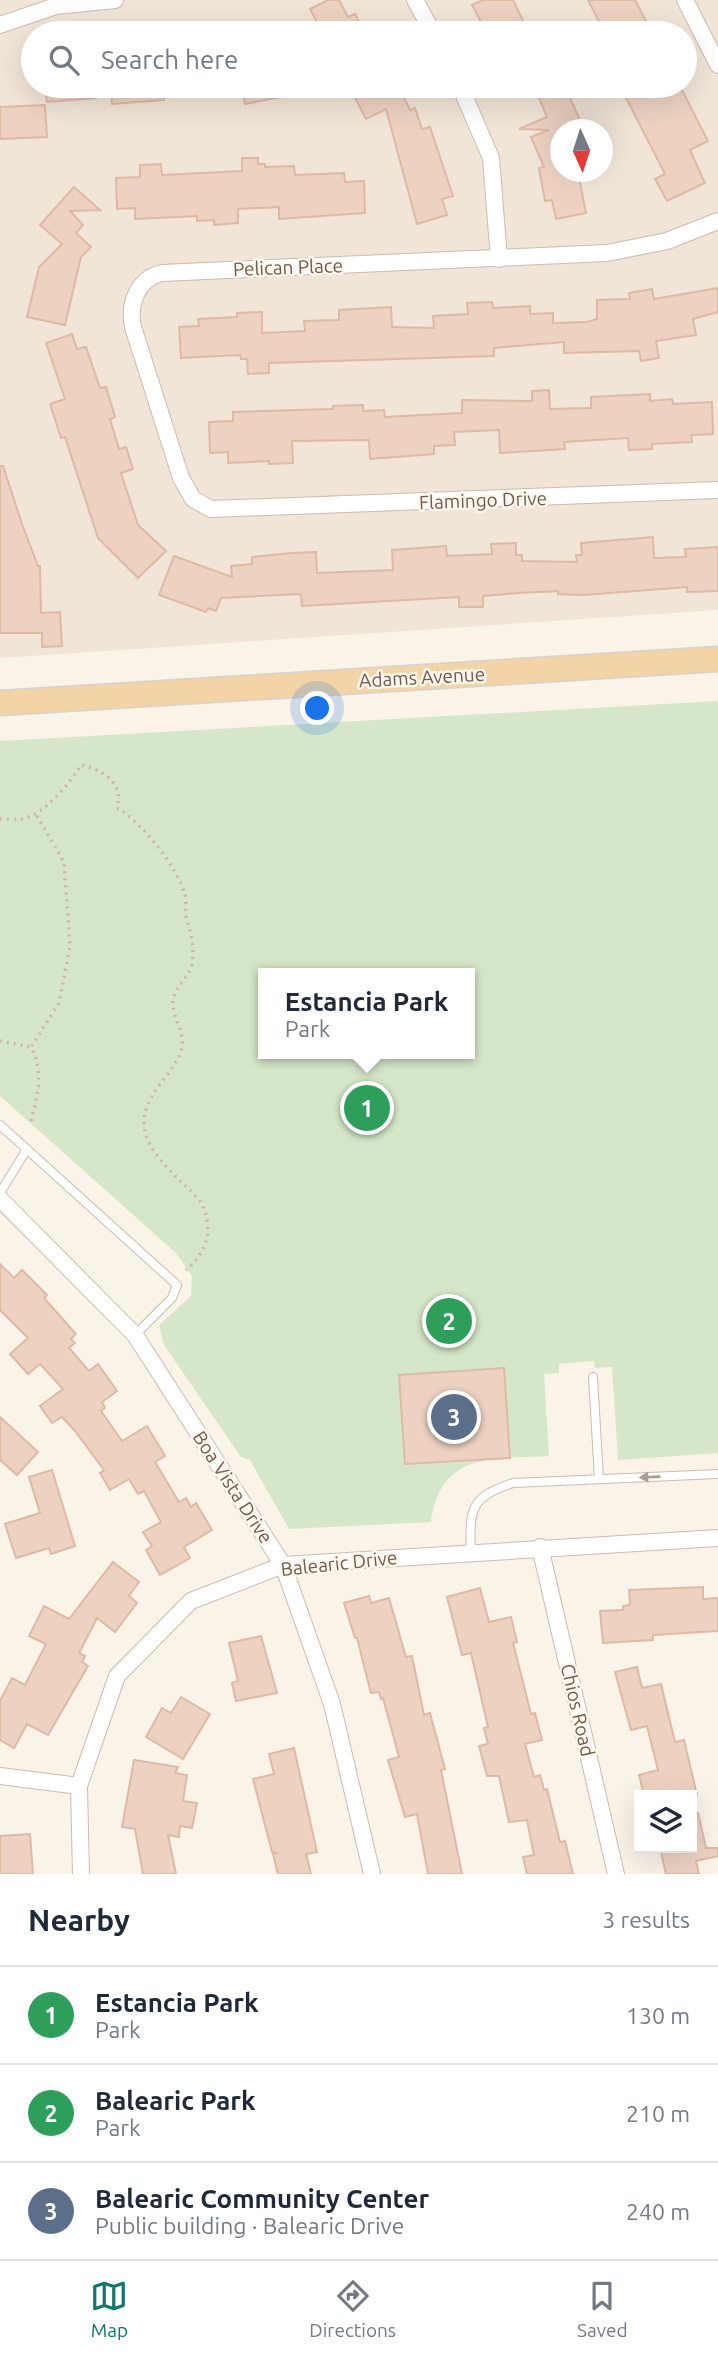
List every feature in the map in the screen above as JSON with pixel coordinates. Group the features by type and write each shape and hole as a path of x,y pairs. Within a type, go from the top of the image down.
{"main road":[{"name":"Adams Avenue","path":"0,703 718,659"}],"street":[{"path":"0,25 56,6 116,0"},
{"path":"415,0 426,21"},
{"path":"685,0 696,21"},
{"path":"697,24 718,65"},
{"path":"465,98 491,158 499,259"},
{"name":"Pelican Place","path":"248,509 216,510 205,506 193,499 181,478 132,321 134,300 146,280 156,274 171,272 499,259 626,251 667,241 718,221"},
{"name":"Flamingo Drive","path":"248,509 718,490"},
{"name":"Boa Vista Drive","path":"0,1199 135,1335 283,1565 332,1704 372,1874"},
{"name":"Balearic Drive","path":"81,1874 79,1786 117,1676 191,1601 283,1565 718,1538"},
{"name":"Chios Road","path":"540,1547 616,1874"},
{"path":"0,1776 79,1786"}],"lane":[{"path":"0,1125 177,1285 172,1298 135,1335"},
{"path":"0,1193 27,1149"},
{"path":"593,1377 598,1479"},
{"path":"471,1552 470,1523 475,1503 489,1491 513,1483 718,1474"}],"path":[{"path":"0,819 22,819 35,813 71,780 81,765 105,774 115,783 119,793 117,808 126,813 151,838 181,884 186,898 184,909 194,951 192,965 173,1000 182,1027 182,1048 178,1058 155,1088 144,1129 153,1149 201,1202 206,1212 209,1227 207,1245 186,1270"},
{"path":"31,1047 59,1003 70,947 64,862 35,813"},
{"path":"0,1041 31,1047"},
{"path":"31,1047 40,1068 39,1091 31,1121"}],"shaded area":[{"path":"0,0 718,0 718,610 0,658"}],"green space":[{"path":"718,701 718,1453 618,1460 612,1367 595,1368 594,1361 559,1364 559,1373 544,1374 549,1456 489,1460 458,1471 446,1483 437,1499 431,1522 289,1529 250,1460 241,1457 164,1345 159,1325 191,1296 192,1276 176,1253 0,1096 0,741"}],"building":[{"path":"328,0 339,0 348,17 355,14 359,21 316,21 310,9"},
{"path":"483,0 513,0 523,21 481,21 472,5"},
{"path":"588,0 635,0 646,21 599,21"},
{"path":"46,98 96,98 47,102"},
{"path":"111,98 164,98 164,100 112,104"},
{"path":"244,98 276,98 245,104"},
{"path":"355,98 404,98 410,110 415,108 422,129 430,127 453,196 442,199 447,215 417,224 386,109 366,119"},
{"path":"539,98 570,98 579,119 550,119 550,182 580,182 586,213 556,219 552,200 545,201 539,168 544,167 531,137 549,130 519,129 547,117"},
{"path":"626,98 686,98 708,141 690,150 705,183 667,201 655,179 665,174"},
{"path":"45,105 47,137 0,139 0,107"},
{"path":"242,158 258,158 258,164 265,164 265,167 294,166 295,175 344,173 345,182 364,181 365,213 279,219 279,207 238,209 238,223 214,225 214,220 197,221 197,216 135,219 135,208 117,209 116,178 140,177 140,165 161,164 162,175 242,171"},
{"path":"74,187 100,210 70,211 83,225 76,233 91,247 81,257 65,325 27,317 39,267 62,244 40,225"},
{"path":"718,288 718,312 693,319 696,335 656,341 659,358 641,361 639,351 564,353 564,342 494,348 494,356 269,363 269,373 248,374 247,359 241,359 240,355 181,358 179,327 199,326 198,319 237,317 237,313 262,312 262,333 305,331 304,321 339,320 339,310 391,307 392,327 434,328 433,316 468,314 467,303 492,302 493,308 530,306 530,314 553,313 553,323 587,322 597,319 597,300 630,299 629,293 652,289 654,299"},
{"path":"72,334 77,349 86,347 100,388 106,387 115,417 110,419 119,449 126,447 133,469 121,473 138,525 166,551 138,578 98,538 65,437 61,438 50,404 65,399 46,343"},
{"path":"549,390 550,409 591,408 591,397 650,394 650,401 672,399 673,404 712,402 713,434 691,435 692,442 652,444 652,449 629,450 628,438 564,442 565,449 500,453 499,430 454,432 455,445 434,446 434,454 370,459 369,440 292,441 293,463 269,464 269,461 228,463 228,452 210,453 209,422 233,421 233,412 333,409 333,406 363,405 363,411 384,410 385,417 462,413 462,400 532,401 532,391"},
{"path":"0,466 3,466 22,524 40,566 41,613 60,612 62,646 42,647 42,633 0,633"},
{"path":"653,537 654,558 686,557 685,549 718,547 718,591 687,592 687,587 583,595 558,594 558,591 518,593 483,596 483,607 459,607 459,597 302,606 301,594 221,598 216,611 208,608 206,612 159,595 174,556 232,577 231,566 252,564 252,557 292,553 316,552 317,573 393,570 392,550 446,546 447,556 492,554 491,544 516,543 516,555 522,555 522,561 577,562 576,555 582,555 581,543"},
{"path":"0,1264 14,1278 22,1270 47,1295 44,1298 76,1334 71,1339 75,1343 69,1348 89,1371 98,1364 117,1391 102,1402 105,1408 101,1411 122,1441 147,1426 165,1456 155,1462 179,1502 186,1498 191,1507 196,1503 212,1530 184,1547 190,1558 160,1575 146,1550 152,1546 143,1532 161,1522 144,1491 138,1494 129,1479 110,1490 100,1473 104,1470 75,1431 62,1417 52,1423 40,1406 63,1389 40,1364 28,1374 10,1354 28,1338 0,1310"},
{"path":"504,1368 510,1458 405,1464 399,1375"},
{"path":"0,1417 38,1452 17,1475 0,1460"},
{"path":"52,1470 75,1546 51,1554 49,1548 16,1558 5,1524 40,1513 29,1477"},
{"path":"113,1562 139,1582 129,1596 137,1603 115,1632 97,1618 79,1653 85,1656 82,1662 88,1666 48,1735 27,1724 14,1748 0,1740 0,1701 12,1678 25,1685 46,1644 29,1636 44,1606 69,1619"},
{"path":"703,1587 703,1599 718,1598 718,1631 653,1635 653,1640 603,1643 600,1611 623,1610 623,1606 630,1605 629,1590"},
{"path":"480,1588 489,1622 511,1617 517,1642 513,1643 531,1714 535,1713 542,1740 525,1744 534,1777 540,1775 544,1790 547,1789 560,1842 565,1841 573,1874 527,1874 523,1857 534,1855 527,1820 509,1822 499,1776 487,1776 479,1746 488,1744 484,1728 488,1727 471,1653 462,1655 447,1597"},
{"path":"369,1596 371,1603 389,1598 406,1657 412,1656 424,1715 430,1713 445,1769 441,1770 462,1874 428,1874 417,1814 405,1817 388,1760 399,1757 383,1698 381,1699 379,1692 371,1693 357,1638 344,1603"},
{"path":"261,1636 277,1693 236,1701 232,1683 238,1681 229,1643"},
{"path":"637,1667 642,1688 661,1684 675,1742 684,1740 696,1790 643,1790 639,1775 658,1770 647,1726 631,1730 615,1672"},
{"path":"181,1697 210,1714 183,1759 146,1737 162,1708 171,1713"},
{"path":"294,1748 317,1852 306,1854 311,1874 278,1874 273,1854 276,1853 272,1852 253,1779 274,1774 269,1754"},
{"path":"134,1760 178,1767 175,1773 187,1775 183,1801 197,1803 192,1828 180,1826 179,1837 168,1835 176,1874 143,1874 135,1829 122,1827"},
{"path":"697,1813 706,1848 718,1848 718,1856 696,1861 699,1874 666,1874 661,1853 697,1853"},
{"path":"30,1834 33,1874 0,1874 0,1836"}],"place":[{"name":"Estancia Park","path":"367,1108"},
{"name":"Balearic Park","path":"449,1321"},
{"name":"Balearic Community Center","path":"454,1417"}]}
